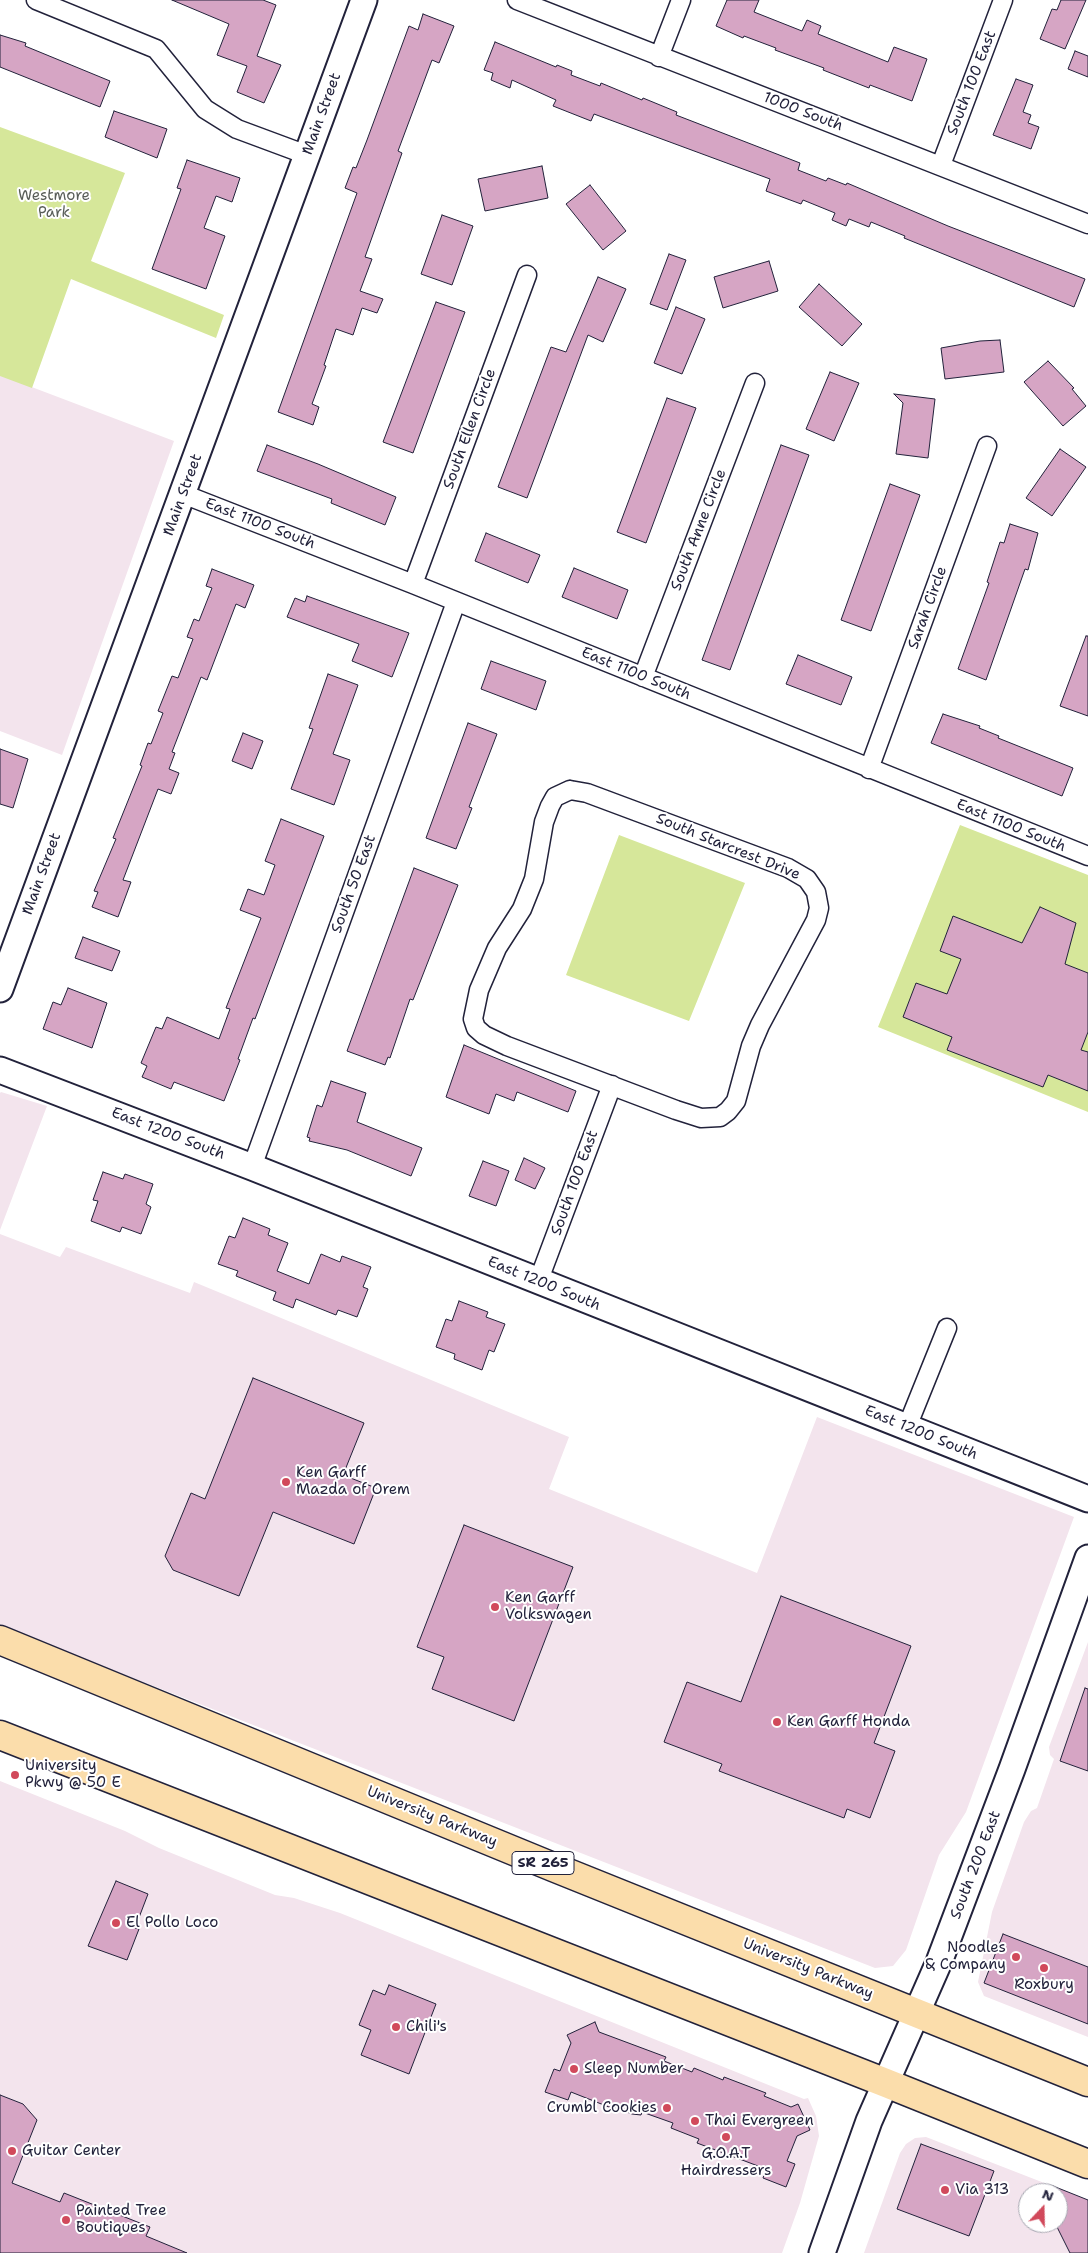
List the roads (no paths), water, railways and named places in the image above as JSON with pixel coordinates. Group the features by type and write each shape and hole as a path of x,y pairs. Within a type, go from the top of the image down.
{"main road":[{"name":"University Parkway","path":"0,1640 553,1867 1088,2082"},
{"path":"0,1735 1088,2164"}],"street":[{"path":"36,0 156,49 205,109 237,129 307,155"},
{"name":"Main Street","path":"0,989 364,0"},
{"name":"1000 South","path":"517,0 1088,224"},
{"path":"660,57 681,0"},
{"name":"South 100 East","path":"941,165 1003,0"},
{"name":"South Ellen Circle","path":"413,584 527,274"},
{"name":"South Anne Circle","path":"643,677 755,383"},
{"name":"Sarah Circle","path":"869,769 987,446"},
{"name":"East 1100 South","path":"183,494 413,584 1088,856"},
{"name":"South 50 East","path":"252,1167 456,602"},
{"name":"South Starcrest Drive","path":"570,790 587,793 788,868 807,879 819,900 816,920 760,1024 751,1046 736,1102 728,1111 720,1117 701,1118 612,1085 507,1046 484,1035 476,1028 474,1019 479,990 497,948 522,909 534,879 544,822 550,806 555,797 570,790"},
{"name":"East 1200 South","path":"0,1070 252,1167 1088,1499"},
{"name":"South 100 East","path":"538,1282 612,1085"},
{"path":"907,1427 947,1328"},
{"name":"South 200 East","path":"822,2253 869,2121 939,1962 1012,1769 1088,1558"}],"place":[{"name":"Ken Garff Mazda of Orem","path":"286,1482"},
{"name":"Ken Garff Volkswagen","path":"495,1607"},
{"name":"Ken Garff Honda","path":"777,1722"},
{"name":"University Pkwy @ 50 E","path":"15,1775"},
{"name":"El Pollo Loco","path":"116,1923"},
{"name":"Noodles & Company","path":"1016,1957"},
{"name":"Roxbury","path":"1044,1968"},
{"name":"Chili's","path":"396,2027"},
{"name":"Sleep Number","path":"574,2069"},
{"name":"Crumbl Cookies","path":"667,2108"},
{"name":"Thai Evergreen","path":"695,2121"},
{"name":"G.O.A.T Hairdressers","path":"726,2137"},
{"name":"Guitar Center","path":"12,2151"},
{"name":"Via 313","path":"945,2190"},
{"name":"Painted Tree Boutiques","path":"66,2220"}],"park label":[{"name":"Westmore Park","path":"54,204"}]}
